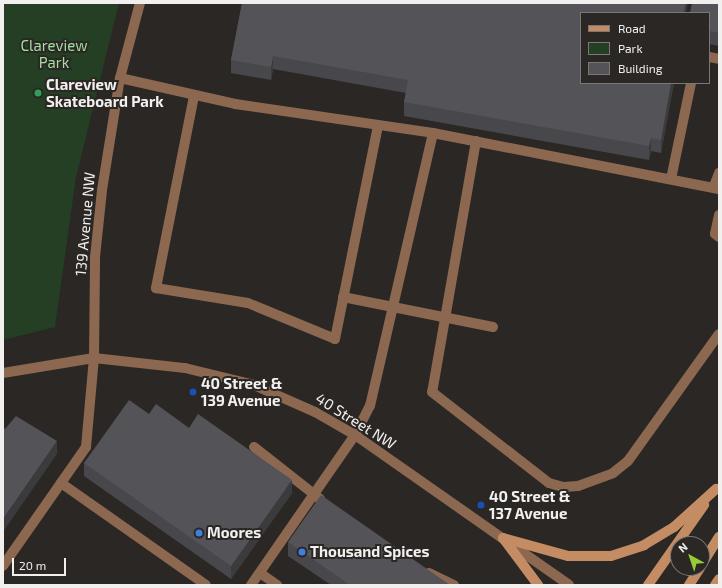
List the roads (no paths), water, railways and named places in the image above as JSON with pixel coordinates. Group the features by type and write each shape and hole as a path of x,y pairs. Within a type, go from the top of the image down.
{"main road":[{"path":"503,538 568,556 611,556 644,544 674,527 717,486"},
{"path":"648,585 717,486"},
{"path":"710,551 719,537"},
{"path":"503,538 538,585"},
{"path":"689,585 695,576"},
{"path":"715,585 719,579"}],"street":[{"name":"139 Avenue NW","path":"3,566 89,440 94,358 95,257 120,78 138,4"},
{"path":"120,78 194,96 433,133 716,188 719,173"},
{"path":"671,179 691,84"},
{"path":"194,96 156,288 248,303 335,339 378,125"},
{"path":"251,585 355,436 370,406 395,307 433,133"},
{"path":"476,142 432,392 549,483 563,488 596,481 628,461 719,334"},
{"path":"719,215 715,234 719,237"},
{"path":"343,297 493,327"},
{"path":"3,373 94,358"},
{"name":"40 Street NW","path":"94,358 185,368 254,385 316,412 355,436 569,585"},
{"path":"254,447 327,504"},
{"path":"61,483 206,585"},
{"path":"419,566 454,585"},
{"path":"260,573 277,585"}],"place":[{"name":"Clareview Skateboard Park","path":"38,93"},
{"name":"40 Street & 139 Avenue","path":"193,392"},
{"name":"40 Street & 137 Avenue","path":"481,505"},
{"name":"Moores","path":"199,533"},
{"name":"Thousand Spices","path":"302,552"}],"park label":[{"name":"Clareview Park","path":"54,54"}]}
